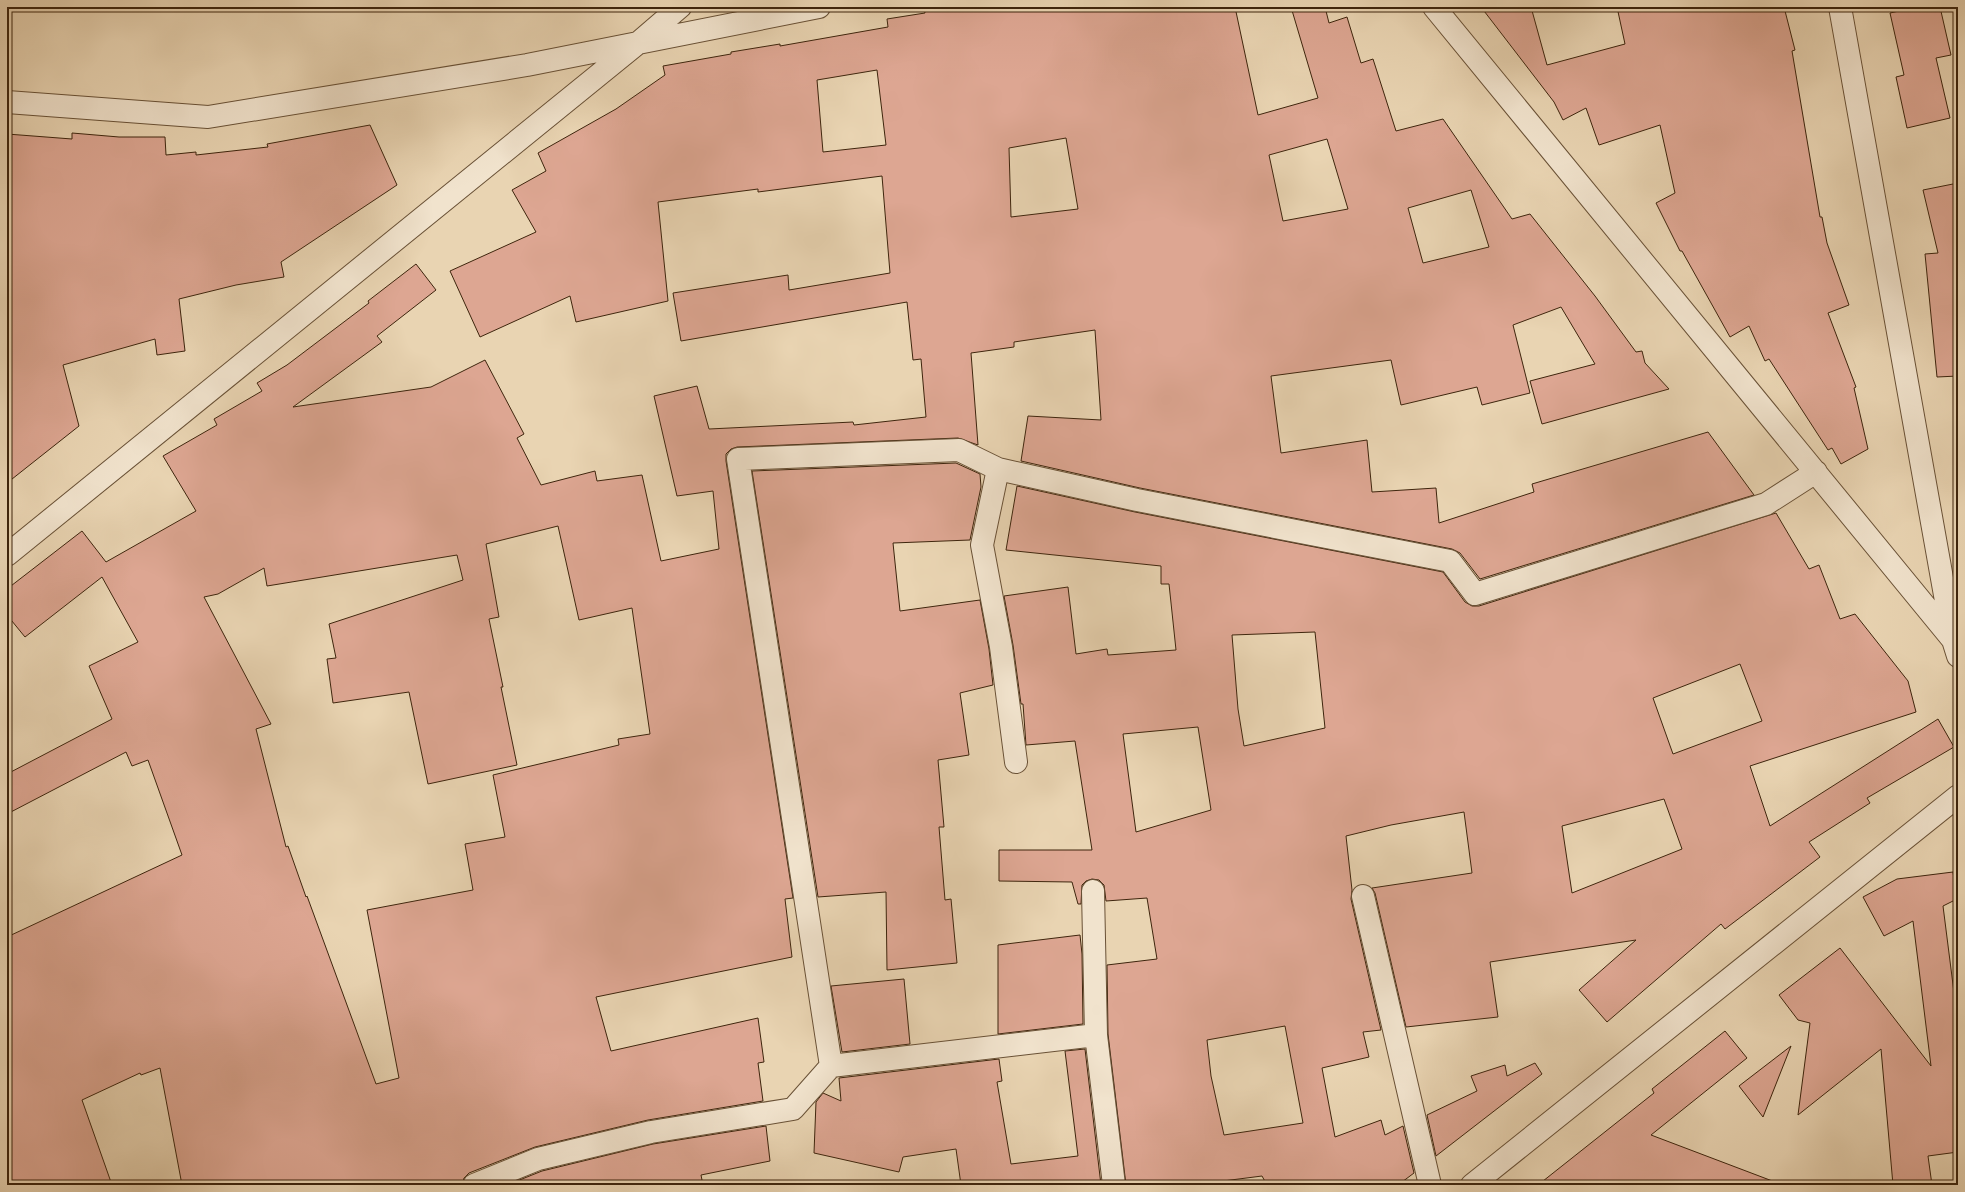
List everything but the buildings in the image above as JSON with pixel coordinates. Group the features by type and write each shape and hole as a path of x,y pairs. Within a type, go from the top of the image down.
{"street":[{"path":"7,555 638,43 680,7"},
{"path":"7,102 208,117 527,65 819,7"},
{"path":"1434,7 1816,472 1956,648"},
{"path":"1840,7 1956,648"},
{"path":"831,1066 738,459 959,450 998,469 1137,500 1450,561 1476,594 1766,504 1816,472"},
{"path":"998,469 982,546 1001,647 1016,762"},
{"path":"1472,1185 1958,796"},
{"path":"1093,891 1096,1035 1114,1185"},
{"path":"1364,896 1430,1185"},
{"path":"474,1185 538,1159 651,1132 793,1109 831,1066 1096,1035"}]}
